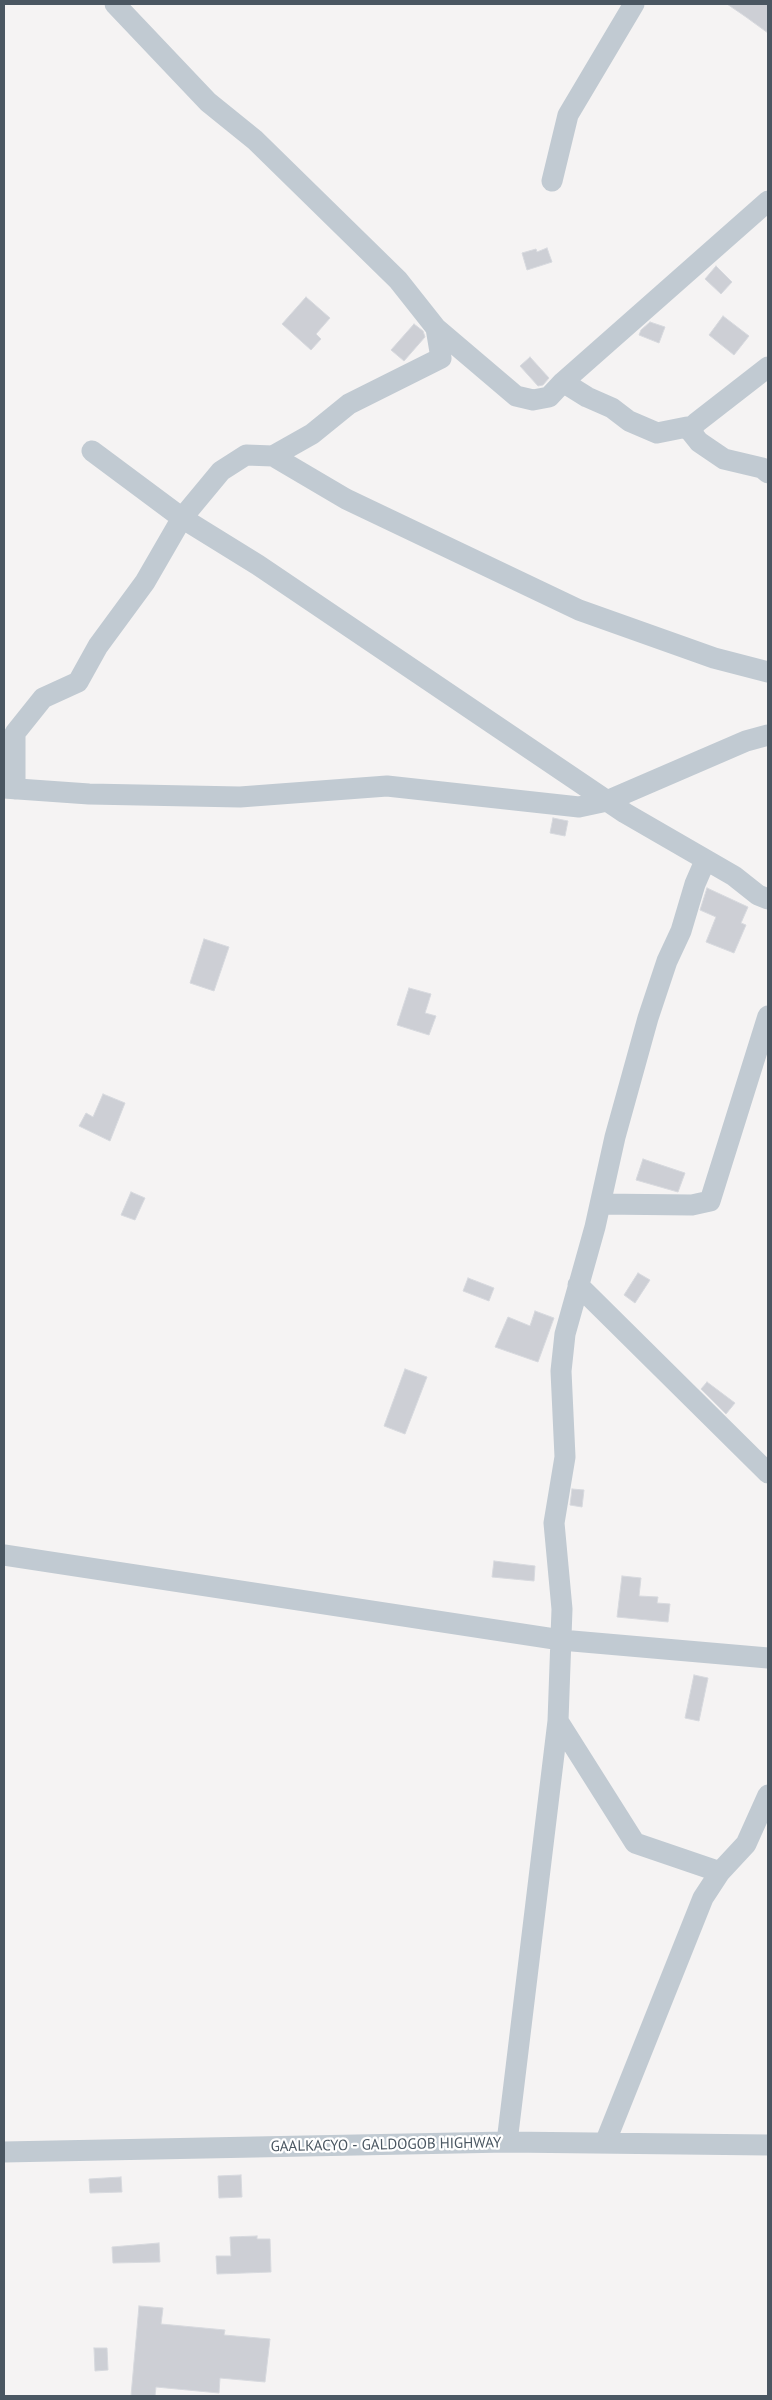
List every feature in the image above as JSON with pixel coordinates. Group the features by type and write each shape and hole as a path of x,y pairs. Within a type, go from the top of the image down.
{"street":[{"path":"115,4 208,102 255,140 392,273 436,328 516,396 533,400 549,397 563,382 768,201"},
{"path":"552,181 568,115 634,4"},
{"path":"436,328 441,358 350,404 312,434 273,456 246,456 221,471 182,518 145,582 98,646 78,682 43,698 14,733 9,788 90,794 240,797 387,786 579,807 607,801 746,741 768,735"},
{"path":"691,432 696,423 723,404 768,367"},
{"path":"563,382 587,397 612,408 629,421 657,433 687,427 699,442 724,459 762,468 768,474"},
{"path":"92,451 182,518 258,565 607,801 705,861 734,876 758,895 768,899"},
{"path":"273,456 346,499 579,610 714,658 768,672"},
{"path":"507,2142 558,1720 562,1609 554,1523 565,1457 561,1371 565,1334 600,1204 624,1102 648,1018 666,961 681,931 695,884 705,861"},
{"path":"600,1204 692,1205 710,1201 768,1016"},
{"path":"578,1285 768,1472"},
{"path":"4,1555 561,1640 768,1658"},
{"path":"558,1720 635,1843 720,1872"},
{"path":"605,2144 703,1898 720,1872 746,1844 768,1796"},
{"name":"GAALKACYO - GALDOGOB HIGHWAY","path":"4,2152 507,2142 768,2145"}],"building":[{"path":"727,4 768,4 768,33 746,17"},
{"path":"547,248 552,262 527,270 522,253 536,249 537,252"},
{"path":"716,266 732,282 721,294 705,279"},
{"path":"306,297 330,318 316,334 321,339 311,350 282,324"},
{"path":"723,316 749,336 734,355 709,335"},
{"path":"650,322 665,327 659,343 639,335 641,330"},
{"path":"414,324 423,331 425,337 404,361 391,350"},
{"path":"530,357 549,378 543,385 538,386 520,366"},
{"path":"553,818 568,821 565,836 550,833"},
{"path":"707,888 748,907 741,923 746,925 734,953 706,942 716,917 700,910"},
{"path":"204,939 229,947 214,991 190,983"},
{"path":"409,988 431,994 425,1013 436,1016 429,1035 397,1025"},
{"path":"103,1094 125,1103 110,1141 79,1126 86,1113 93,1117"},
{"path":"643,1159 685,1173 678,1192 636,1180"},
{"path":"131,1192 145,1198 135,1220 121,1215"},
{"path":"638,1273 650,1280 635,1303 624,1295"},
{"path":"468,1278 494,1288 489,1301 463,1291"},
{"path":"535,1311 554,1318 538,1362 495,1347 508,1317 530,1326"},
{"path":"405,1369 427,1377 405,1434 384,1426"},
{"path":"707,1382 735,1403 726,1414 701,1389"},
{"path":"572,1489 584,1490 582,1507 570,1505"},
{"path":"494,1561 535,1566 534,1581 492,1577"},
{"path":"622,1576 641,1578 639,1596 658,1597 657,1603 670,1604 668,1622 617,1617"},
{"path":"694,1675 708,1678 699,1721 685,1718"},
{"path":"241,2175 242,2197 219,2198 218,2176"},
{"path":"121,2177 122,2192 90,2193 89,2179"},
{"path":"257,2236 257,2239 270,2239 271,2272 217,2274 216,2256 231,2256 230,2237"},
{"path":"159,2243 160,2262 113,2263 112,2247"},
{"path":"139,2306 163,2308 161,2324 225,2330 224,2335 270,2339 265,2382 220,2378 219,2393 156,2387 155,2396 131,2396"},
{"path":"94,2348 107,2348 108,2370 95,2371"}]}
